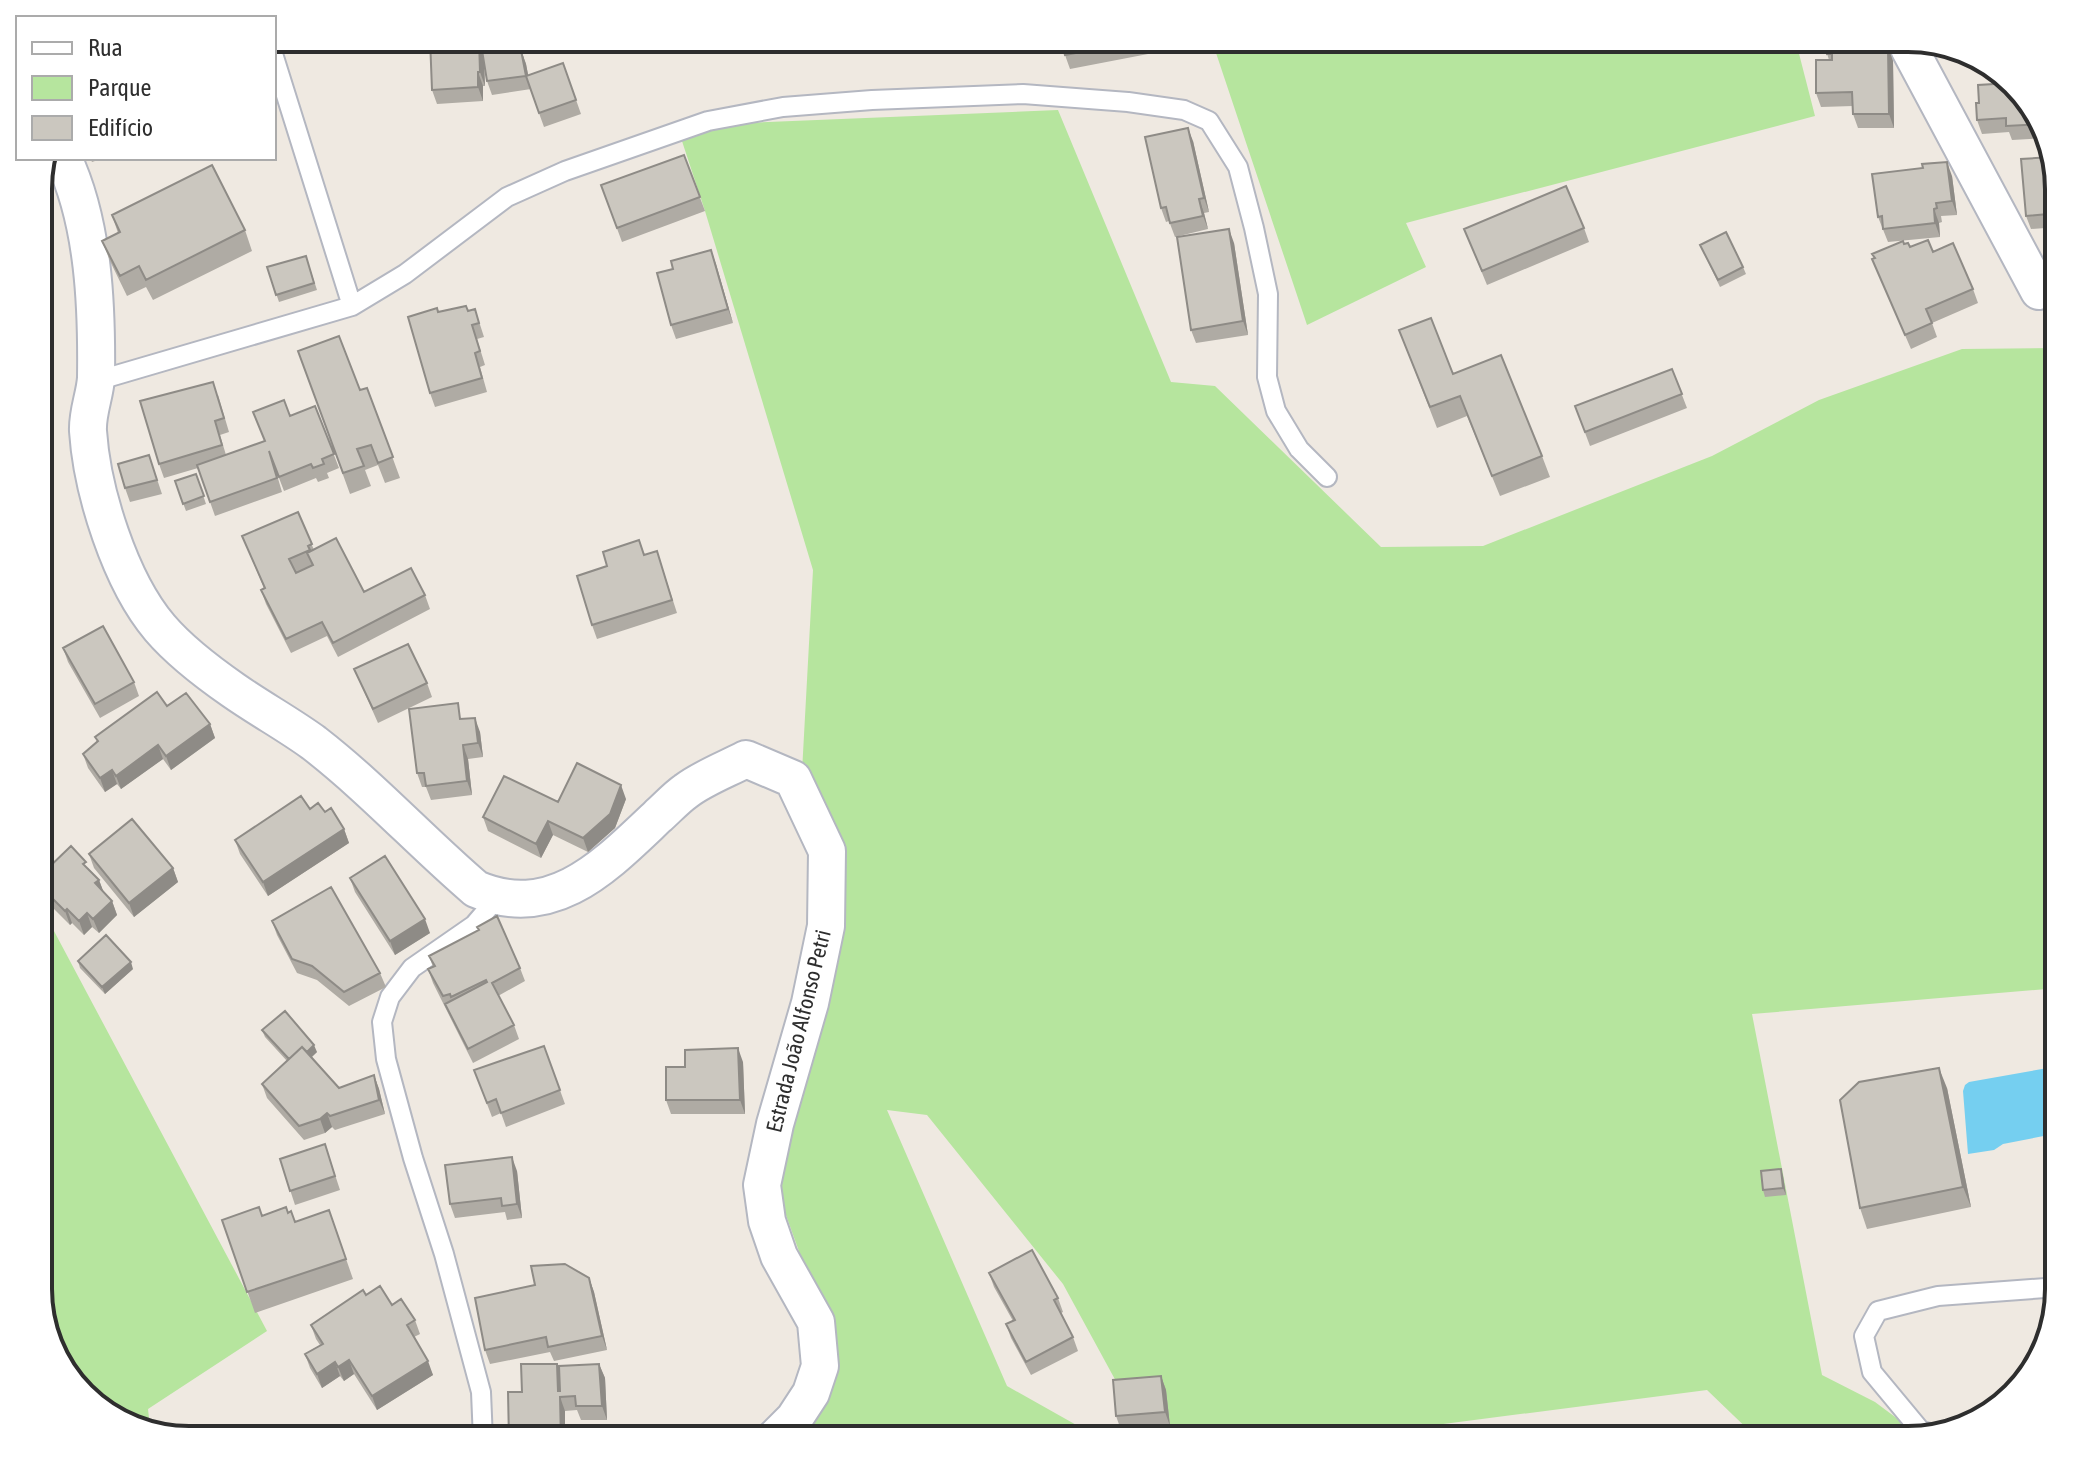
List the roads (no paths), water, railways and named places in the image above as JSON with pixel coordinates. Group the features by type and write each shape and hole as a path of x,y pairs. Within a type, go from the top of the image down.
{"street":[{"path":"1911,52 2039,291"},
{"path":"64,160 84,219 93,281 96,381 88,428 96,486 120,560 137,595 160,628 193,658 232,690 313,743 357,779 476,889 497,898"},
{"name":"Estrada João Alfonso Petri","path":"497,898 537,898 573,887 608,863 686,790 746,759 793,779 827,851 826,926 810,1003 775,1124 762,1185 767,1221 779,1256 816,1322 820,1366 811,1393 787,1426"}],"lane":[{"path":"276,63 352,306"},
{"path":"96,381 352,306 405,274 507,197 565,171 708,121 783,107 872,100 1023,94 1128,102 1184,110 1209,121 1238,167 1268,294 1267,377 1276,411 1299,449 1327,477"},
{"path":"482,1426 481,1392 386,1059 382,1022 390,997 412,968 474,925 497,898"},
{"path":"1916,1426 1872,1372 1864,1336 1878,1311 1938,1296 2045,1288"}],"water":[{"path":"2045,1068 2045,1136 1968,1154 1963,1091 1969,1082"}]}
